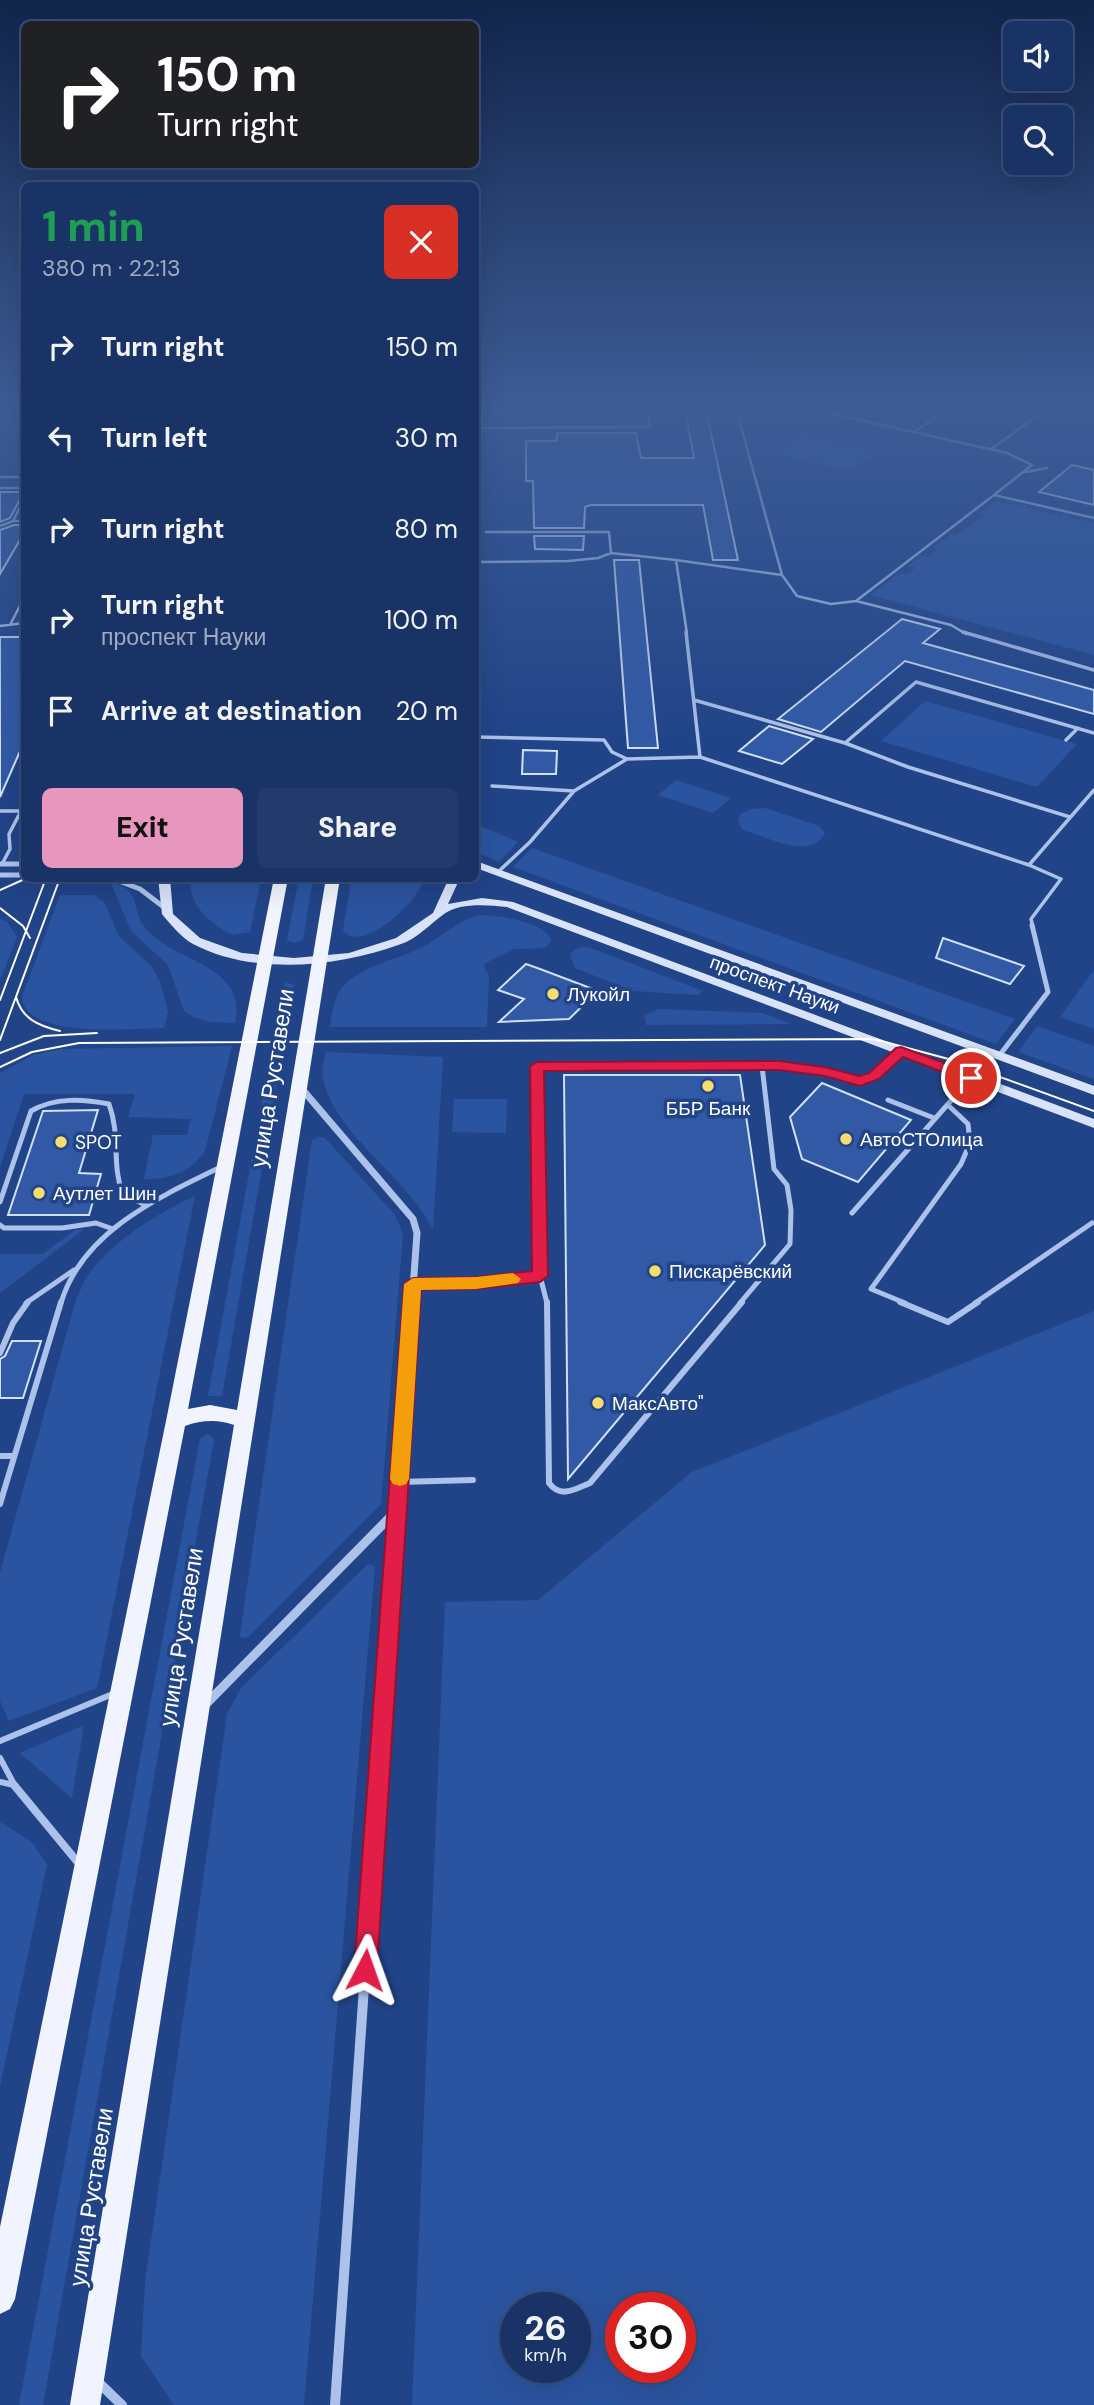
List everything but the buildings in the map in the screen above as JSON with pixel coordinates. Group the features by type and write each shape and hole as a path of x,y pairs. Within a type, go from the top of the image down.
{"main road":[{"name":"проспект Науки","path":"479,865 1094,1091"},
{"path":"164,882 162,895 165,908"},
{"name":"улица Руставели","path":"0,2298 227,1164 280,882"},
{"name":"улица Руставели","path":"85,2405 332,882"},
{"name":"проспект Науки","path":"441,911 452,892 454,882"},
{"name":"проспект Науки","path":"165,908 178,926 199,942 228,954 265,962 319,961 357,955 391,944 420,929 441,911 464,901 509,904 1094,1124"},
{"path":"663,964 685,942"},
{"path":"176,1421 195,1413 213,1412 231,1414 245,1421"}],"street":[{"path":"1,864 21,864"},
{"path":"0,875 21,876"},
{"name":"проспект Науки","path":"123,882 153,896 165,908"},
{"path":"299,1086 413,1219 417,1233 335,2405"},
{"path":"197,1713 398,1508"},
{"path":"90,2374 122,2405"}],"lane":[{"path":"13,521 15,516"},
{"path":"766,516 782,575 797,596 831,604 856,601 951,625 970,636 1094,670"},
{"path":"856,601 966,516"},
{"path":"0,526 21,521"},
{"path":"486,532 609,532 611,553"},
{"path":"479,562 568,561 598,558 611,553 782,575"},
{"path":"676,560 700,757"},
{"path":"11,623 21,604"},
{"path":"0,626 21,623"},
{"path":"845,743 916,682 1094,733"},
{"path":"694,700 845,743 908,767 1070,817"},
{"path":"1066,740 1078,728"},
{"path":"479,737 604,740 612,752 627,759 700,757 1030,864 1061,878 1031,919 1048,992 999,1056"},
{"path":"498,872 530,842 574,791 627,759"},
{"path":"492,786 574,791"},
{"path":"1030,864 1094,790"},
{"path":"0,811 21,811"},
{"path":"1,864 9,849 9,834 21,813"},
{"path":"0,834 9,834"},
{"path":"762,1066 774,1169 787,1185 792,1210 790,1244 590,1483 565,1493 554,1490 549,1483 548,1297 540,1276 537,1066 762,1066 807,1069 860,1081 874,1076 901,1052"},
{"path":"852,1213 971,1078"},
{"path":"888,1100 934,1118"},
{"path":"0,1202 31,1111 48,1102 97,1102 109,1104 113,1116 117,1132 114,1176 123,1195 146,1205"},
{"path":"948,1105 968,1124 970,1143 961,1164 871,1289 948,1322 1092,1223"},
{"path":"0,1504 64,1292 74,1270 86,1254 113,1229 146,1205 227,1164"},
{"path":"0,1224 4,1228 62,1228 96,1223 113,1229"},
{"path":"0,1353 9,1324 32,1296 74,1270"},
{"path":"413,1284 476,1283 540,1276"},
{"path":"0,1456 13,1456"},
{"path":"400,1482 473,1480"},
{"path":"0,1741 121,1690"},
{"path":"0,1758 14,1785 86,1872"},
{"path":"0,1782 14,1785"}],"shaded area":[{"path":"982,516 1069,516 1094,523 1094,655 870,595 900,573 907,575 915,568 908,566 921,555 928,557 937,550 932,548 951,534 957,535"},
{"path":"925,701 1077,744 1037,787 881,741"},
{"path":"676,780 731,798 713,813 658,795"},
{"path":"765,808 819,826 825,833 809,846 798,846 786,845 742,829 738,821 741,814 751,809"},
{"path":"479,825 518,842 499,862 479,853"},
{"path":"532,848 1015,1019 996,1044 513,867"},
{"path":"191,882 260,882 250,932 233,935 217,926 202,913 192,897"},
{"path":"298,882 313,882 303,940 294,943 287,940"},
{"path":"350,882 423,882 412,900 389,922 376,930 363,936 352,936 343,931"},
{"path":"111,883 128,890 132,895 138,915 147,930 160,941 221,977 231,989 236,1004 235,1023 210,1022 184,1011 168,965 131,931"},
{"path":"60,895 94,895 105,903 118,935 152,967 161,984 168,1012 164,1028 83,1029 41,1020 28,1011 22,997"},
{"path":"480,915 509,918 532,925 548,935 551,942 544,948 514,949 485,963 484,967 489,975 487,1027 330,1027 340,990 357,975 423,947 457,925"},
{"path":"0,919 7,922 17,937 0,981"},
{"path":"583,947 703,991 698,995 633,991 575,968 570,954"},
{"path":"1094,970 1094,1029 1060,1017"},
{"path":"285,982 294,985 286,1028 275,1028"},
{"path":"659,1009 762,1013 792,1024 646,1025 644,1016"},
{"path":"1037,1026 1094,1046 1094,1079 1018,1052"},
{"path":"232,1046 205,1151 186,1170 162,1178 144,1179 153,1135 187,1135 191,1119 128,1117 135,1094 24,1094 0,1167 0,1073 33,1055 62,1049"},
{"path":"326,1052 443,1057 433,1230 407,1192 342,1119 330,1099 323,1079"},
{"path":"271,1054 282,1054 222,1396 208,1396"},
{"path":"454,1099 507,1099 506,1133 452,1132"},
{"path":"325,1138 395,1215 403,1234 381,1504 248,1637 242,1638 240,1635 312,1140"},
{"path":"195,1196 97,1688 9,1721 0,1701 0,1573 75,1303 86,1278 107,1253 150,1220"},
{"path":"75,1230 83,1230 0,1293 0,1254 43,1254"},
{"path":"1094,1311 1094,2405 412,2405 445,1602 538,1600 692,1472"},
{"path":"208,1434 214,1439 43,2405 19,2405 200,1439"},
{"path":"368,1564 375,1566 304,2405 174,2405 141,2356 145,2282 227,1714 241,1688"},
{"path":"84,1725 72,1798 20,1753"},
{"path":"0,1822 32,1842 47,1865 0,2086"}],"tram line":[{"path":"0,890 21,881"},
{"path":"26,931 44,882"},
{"path":"0,1040 59,882"},
{"path":"0,908 26,931"},
{"path":"0,1000 26,931"},
{"path":"26,931 30,938"},
{"path":"16,997 22,1011 32,1020 60,1031"},
{"path":"0,1053 44,1036 97,1033"},
{"path":"0,1067 32,1052 79,1043 874,1039 956,1061 1094,1111"}],"slow traffic":[{"path":"400,1479 413,1284 476,1283 513,1279"}],"place":[{"name":"Лукойл","path":"553,994"},
{"name":"ББР Банк","path":"708,1086"},
{"name":"АвтоСТОлица","path":"846,1139"},
{"name":"SPOT","path":"61,1142"},
{"name":"Аутлет Шин","path":"39,1193"},
{"name":"Пискарёвский","path":"655,1271"},
{"name":"МаксАвто\"","path":"598,1403"}],"route":[{"path":"365,1970 413,1284 476,1283 540,1276 537,1066 779,1066 825,1072 860,1081 874,1076 901,1052 971,1078"}]}
